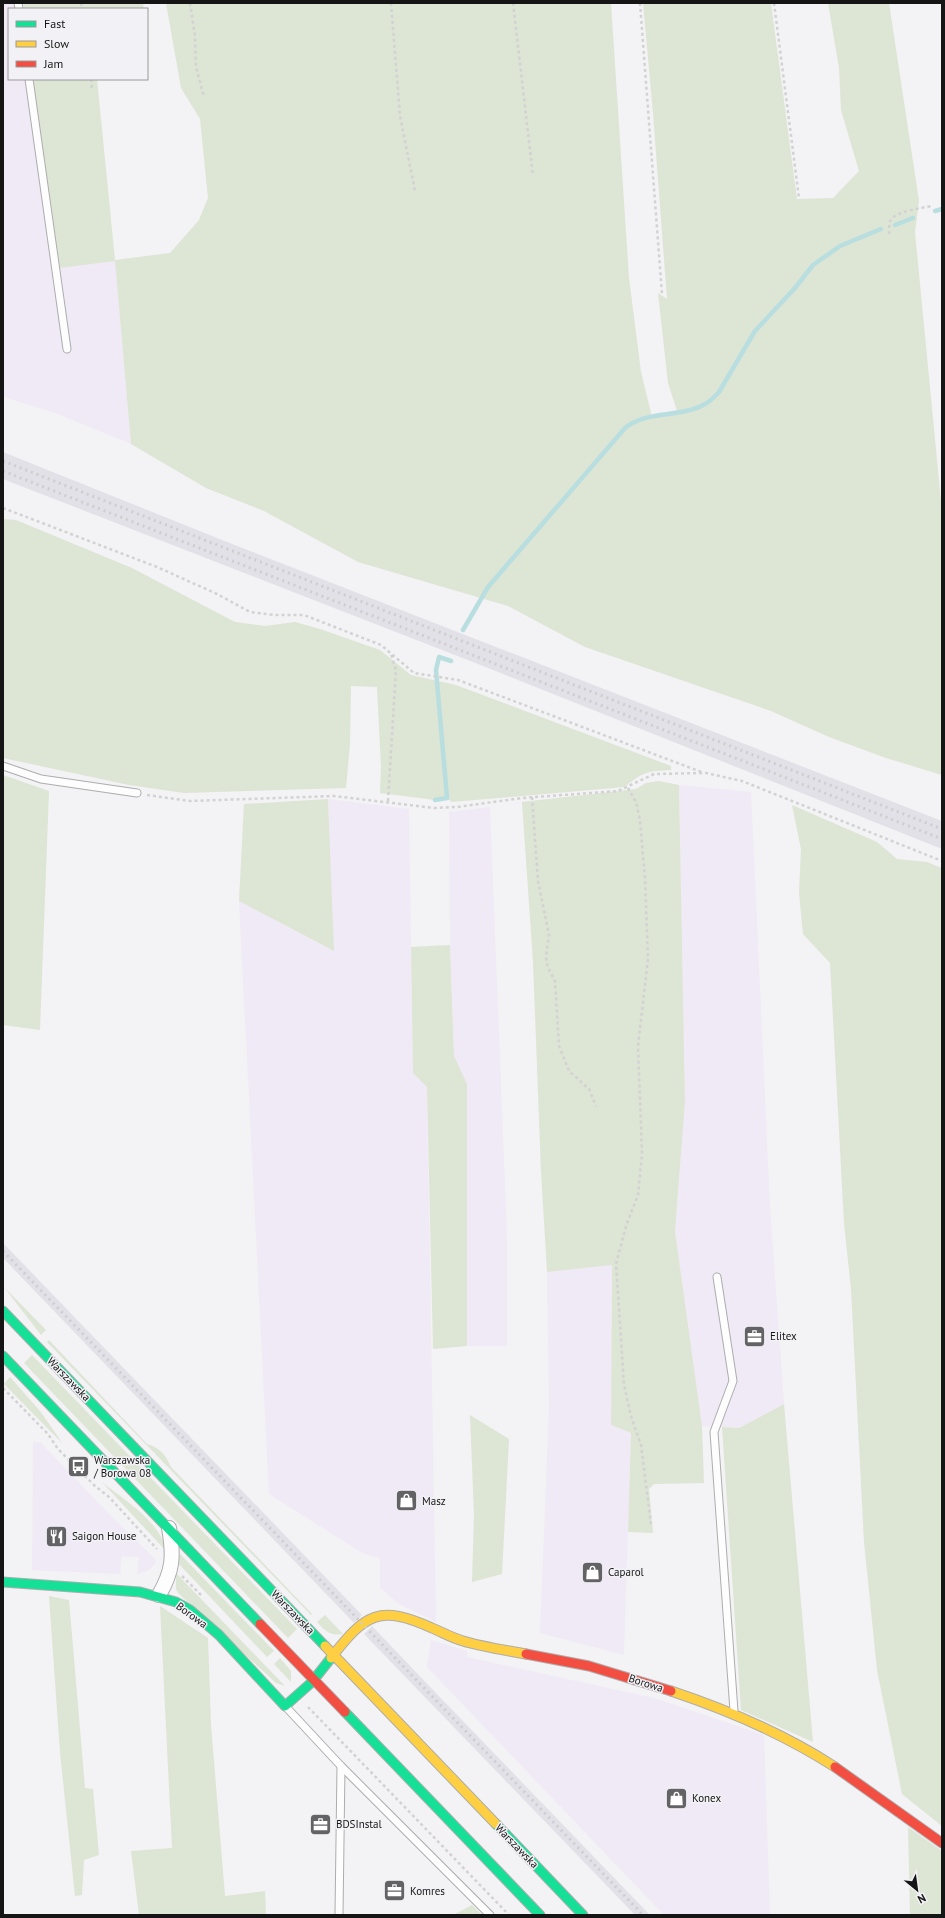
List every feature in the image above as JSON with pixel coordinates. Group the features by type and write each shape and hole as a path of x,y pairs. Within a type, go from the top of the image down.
{"main road":[{"name":"Warszawska","path":"3,1311 583,1915"},
{"path":"3,1356 540,1915"},
{"name":"Borowa","path":"3,1582 123,1590 159,1596 176,1602 201,1619 285,1706"},
{"name":"Borowa","path":"314,1679 333,1653 371,1617 385,1613 393,1614 464,1641 581,1664 644,1682 735,1716 806,1749 942,1843"},
{"path":"285,1706 314,1679"}],"street":[{"path":"159,1596 166,1583 172,1565 172,1546 168,1528"}],"lane":[{"path":"29,80 67,348"},
{"path":"3,766 41,779 137,793"},
{"path":"717,1277 733,1381 714,1432 735,1716"},
{"path":"285,1706 341,1766 490,1915"},
{"path":"339,1915 341,1766"}],"path":[{"path":"190,3 195,36 196,67 204,97"},
{"path":"391,3 400,116 415,191"},
{"path":"512,3 533,176"},
{"path":"640,3 662,294"},
{"path":"774,3 799,198"},
{"path":"91,80 92,89"},
{"path":"889,234 890,222 894,216 932,206"},
{"path":"3,508 157,567 218,594 250,612 274,615 304,615 381,645 414,673 458,680 706,774 742,781 942,861"},
{"path":"388,802 396,670 390,653"},
{"path":"137,793 190,801 334,796 434,808 618,791 628,788 643,778 654,774 706,774"},
{"path":"628,788 636,802 640,820 645,879 648,959 638,1046 642,1154 638,1195 626,1226 616,1264 624,1385 631,1416 641,1445 651,1524"},
{"path":"532,798 538,881 550,935 546,957 548,968 555,980 559,1046 569,1071 589,1089 596,1106"},
{"path":"3,1388 48,1434 58,1449 94,1486 108,1497 158,1550"},
{"path":"304,1703 509,1915"}],"shaded area":[{"path":"3,3 23,3 23,8 8,8 8,80 33,80 60,268 115,260 131,444 58,414 4,397"},
{"path":"3,452 222,540 942,821 942,849 478,664 3,479"},
{"path":"679,785 751,792 770,1206 784,1404 739,1428 702,1426 675,1231 685,1102"},
{"path":"328,799 409,809 413,1073 427,1087 436,1622 399,1604 380,1588 380,1558 364,1554 269,1494 239,901 333,951"},
{"path":"490,807 507,1236 507,1346 467,1346 467,1084 454,1056 450,941 449,812"},
{"path":"3,1243 362,1615 354,1623 3,1258"},
{"path":"612,1264 611,1425 631,1433 624,1655 540,1633 549,1407 547,1272"},
{"path":"33,1442 40,1442 105,1510 156,1560 154,1565 149,1570 137,1574 139,1557 122,1556 120,1574 32,1570"},
{"path":"372,1626 650,1915 635,1915 364,1634"},
{"path":"431,1640 467,1651 467,1657 654,1698 764,1735 770,1915 664,1915 427,1667"}],"green space":[{"path":"23,3 143,3 144,8 24,8"},
{"path":"166,3 611,3 629,278 641,372 652,417 677,411 668,383 658,293 667,299 643,3 771,3 797,199 833,198 859,171 841,110 839,68 828,3 889,3 919,201 915,232 942,512 942,775 886,758 829,737 771,711 585,647 508,606 358,562 264,511 206,488 131,444 115,261 60,268 33,80 97,80 115,260 170,253 199,220 208,198 200,119 181,88"},
{"path":"3,519 16,520 132,568 235,622 265,626 295,622 320,629 380,650 411,675 456,685 671,766 671,770 646,773 636,778 625,787 452,802 447,798 435,800 380,793 381,767 377,687 351,686 350,744 346,788 184,793 129,785 3,758"},
{"path":"3,775 49,791 40,1030 3,1025"},
{"path":"659,781 679,785 685,1102 675,1231 702,1426 704,1483 654,1484 649,1489 653,1533 628,1532 631,1433 611,1425 612,1265 547,1272 541,1171 533,962 522,802 636,789 646,783"},
{"path":"328,799 334,951 239,901 244,804"},
{"path":"792,805 877,842 897,859 927,862 942,868 942,1826 902,1794 877,1670 864,1542 851,1289 844,1223 830,963 803,934 799,893 801,849"},
{"path":"450,945 454,1056 467,1084 467,1346 433,1349 427,1087 413,1073 411,947"},
{"path":"4,1287 46,1330 41,1335"},
{"path":"49,1340 147,1444 162,1452 167,1458 171,1467 312,1614 311,1615 47,1342"},
{"path":"32,1355 297,1629 288,1638 24,1363"},
{"path":"10,1377 40,1411 63,1444 4,1384"},
{"path":"784,1404 813,1742 741,1710 722,1427 739,1428"},
{"path":"470,1415 509,1439 502,1574 472,1582 474,1515"},
{"path":"102,1482 131,1504 149,1521 163,1540 166,1551"},
{"path":"180,1554 274,1651 267,1657 177,1562 178,1555"},
{"path":"176,1573 285,1686 276,1683 178,1593 176,1589"},
{"path":"49,1596 69,1600 85,1788 93,1789 99,1855 84,1860 82,1895 75,1896 60,1752"},
{"path":"160,1606 208,1638 211,1725 225,1896 265,1891 266,1915 139,1915 131,1851 172,1848"},
{"path":"325,1615 343,1634 331,1633 325,1630 317,1622"},
{"path":"280,1658 291,1671 291,1682 274,1664"},
{"path":"908,1827 942,1851 942,1915 910,1915"},
{"path":"472,1905 482,1915 455,1915 455,1914"}],"waterway":[{"path":"935,211 942,209"},
{"path":"895,225 913,218"},
{"path":"463,630 488,587 625,428 634,422 643,419 685,411 696,408 709,401 719,392 755,331 795,288 813,265 840,246 881,229"},
{"path":"435,800 447,798 436,670 439,657 451,661"}],"railway":[{"path":"3,461 942,829"},
{"path":"3,471 942,839"},
{"path":"3,1251 643,1915"}],"traffic: fast":[{"path":"3,1311 325,1646"},
{"path":"3,1356 260,1624"},
{"path":"3,1582 140,1592 176,1602 190,1610 219,1635 285,1706 312,1682 331,1658"},
{"path":"345,1712 540,1915"},
{"path":"496,1824 583,1915"}],"traffic: slow":[{"path":"331,1658 354,1631 364,1623 374,1618 386,1615 399,1616 471,1643 526,1654"},
{"path":"325,1646 496,1824"},
{"path":"671,1691 714,1706 776,1733 835,1767"}],"traffic: jam":[{"path":"260,1624 345,1712"},
{"path":"526,1654 589,1666 671,1691"},
{"path":"835,1767 942,1843"}],"place":[{"name":"Elitex","path":"755,1336"},
{"name":"Warszawska / Borowa 08","path":"78,1466"},
{"name":"Masz","path":"407,1501"},
{"name":"Saigon House","path":"56,1536"},
{"name":"Caparol","path":"593,1572"},
{"name":"Konex","path":"677,1798"},
{"name":"BDSInstal","path":"320,1824"},
{"name":"Komres","path":"394,1891"}]}
